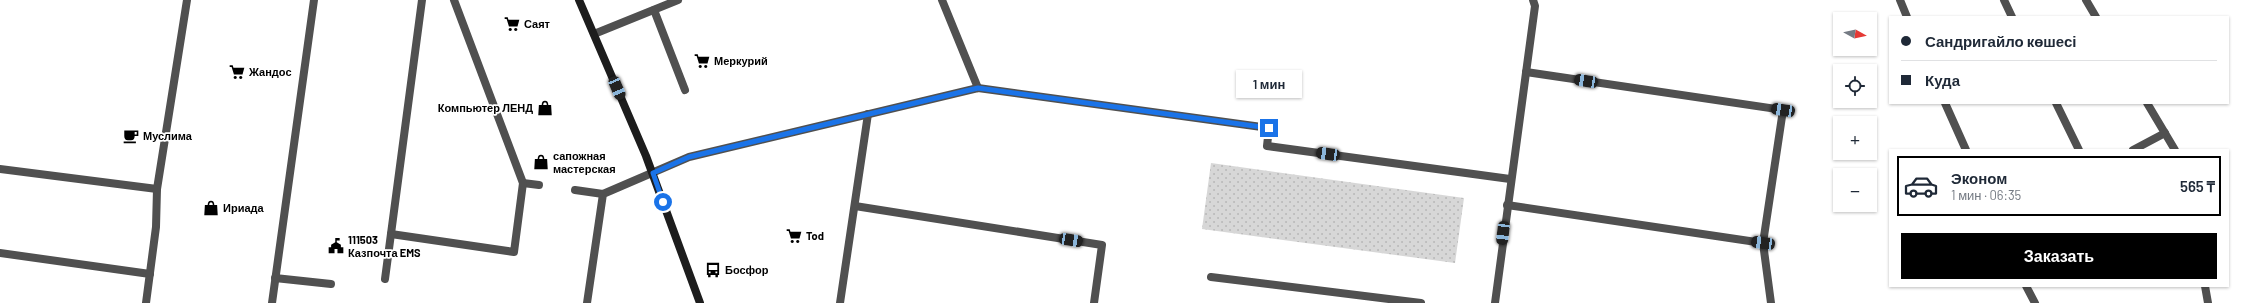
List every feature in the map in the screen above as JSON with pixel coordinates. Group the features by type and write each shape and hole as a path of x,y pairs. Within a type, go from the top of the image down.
{"street":[{"path":"146,303 156,227 157,189 187,0"},
{"path":"272,303 314,0"},
{"path":"385,279 422,0"},
{"path":"391,234 514,252 523,182 454,0"},
{"path":"579,0 653,173 700,303"},
{"path":"594,34 678,0"},
{"path":"942,0 978,88"},
{"path":"1495,303 1510,179 1535,6 1533,0"},
{"path":"1900,0 1907,16"},
{"path":"2004,0 2012,16"},
{"path":"2086,0 2095,16"},
{"path":"654,10 685,90"},
{"path":"1526,72 1783,110 1763,243 1771,303"},
{"path":"575,190 603,194 689,157 978,88 1269,128 1267,146 1510,179"},
{"path":"1945,104 1966,149"},
{"path":"2056,104 2079,149"},
{"path":"2148,104 2174,149"},
{"path":"840,303 868,114"},
{"path":"2135,149 2165,132"},
{"path":"0,169 157,189"},
{"path":"523,182 539,185"},
{"path":"587,303 603,194"},
{"path":"1507,205 1763,243"},
{"path":"855,206 1102,245 1094,303"},
{"path":"0,253 150,274"},
{"path":"1211,277 1421,303"},
{"path":"275,278 331,284"},
{"path":"2027,287 2035,303"},
{"path":"2205,287 2208,303"}],"shaded area":[{"path":"1211,163 1464,198 1455,263 1202,229"}],"place":[{"name":"Саят","path":"512,24"},
{"name":"Меркурий","path":"702,61"},
{"name":"Жандос","path":"237,72"},
{"name":"Компьютер ЛЕНД","path":"545,108"},
{"name":"Муслима","path":"131,136"},
{"name":"сапожная мастерская","path":"541,162"},
{"name":"Ириада","path":"211,208"},
{"name":"Tod","path":"794,236"},
{"name":"111503 Казпочта EMS","path":"336,246"},
{"name":"Босфор","path":"713,270"}],"route":[{"path":"663,202 653,173 689,157 978,88 1269,128"}]}
